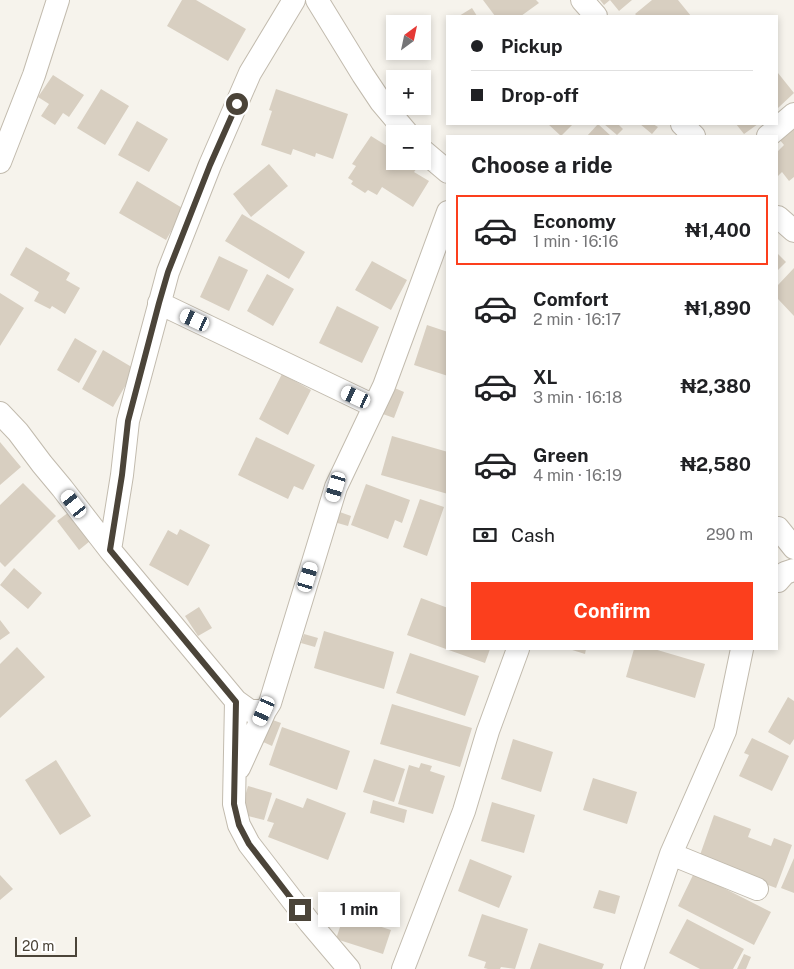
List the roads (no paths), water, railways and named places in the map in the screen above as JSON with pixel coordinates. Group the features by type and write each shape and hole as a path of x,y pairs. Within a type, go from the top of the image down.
{"street":[{"path":"0,162 34,75 58,0"},
{"path":"110,550 122,475 128,421 168,272 250,73 294,0"},
{"path":"317,0 363,75 401,125"},
{"path":"582,0 595,15"},
{"path":"0,108 14,125"},
{"path":"769,135 794,114"},
{"path":"683,125 693,135"},
{"path":"431,158 446,170"},
{"path":"234,778 264,711 270,703 336,487 384,386 446,217"},
{"path":"778,217 794,230"},
{"path":"159,303 374,406"},
{"path":"0,413 18,432 110,550 236,702 250,711 264,711"},
{"path":"778,528 794,548"},
{"path":"778,581 785,573 794,570"},
{"path":"403,969 464,811 488,731 518,650"},
{"path":"632,969 671,854 725,731 742,650"},
{"path":"236,702 234,804 239,825 249,844 310,923 349,969"},
{"path":"671,854 757,889"}]}
